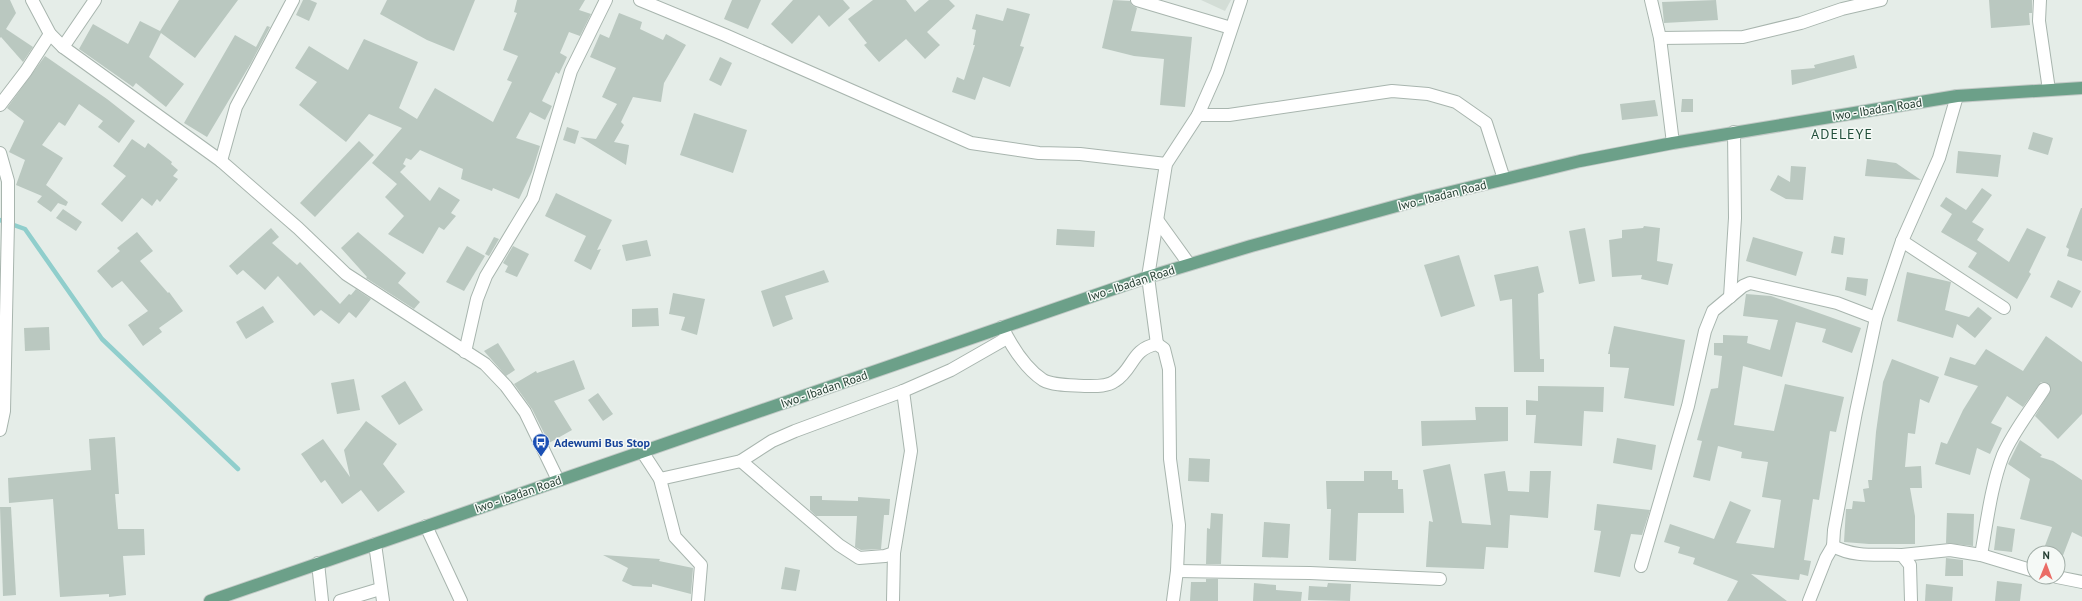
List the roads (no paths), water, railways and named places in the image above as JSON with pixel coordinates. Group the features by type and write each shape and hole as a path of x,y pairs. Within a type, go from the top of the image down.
{"main road":[{"name":"Iwo - Ibadan Road","path":"210,601 558,480 643,453 1002,326 1148,277 1189,264 1418,200 1580,160 1734,132 1957,96 2082,88"}],"street":[{"path":"32,0 50,34 63,47 221,162 292,223 346,274 485,364 510,391 525,412 558,480"},
{"path":"63,47 95,0"},
{"path":"221,162 236,108 293,0"},
{"path":"465,352 486,276 533,198 572,72 606,0"},
{"path":"640,0 725,35 971,143 1039,153 1080,154 1166,164"},
{"path":"1137,0 1231,28"},
{"path":"1156,344 1148,277 1166,164 1198,115 1217,72 1241,0"},
{"path":"1651,0 1660,38 1673,143"},
{"path":"1660,38 1743,37 1801,23 1842,9 1881,0"},
{"path":"2040,0 2039,21 2049,90"},
{"path":"0,104 26,71 50,34"},
{"path":"1198,115 1229,114 1392,91 1428,94 1456,102 1486,123 1504,179"},
{"path":"1809,601 1826,558 1833,546 1839,497 1876,318 1902,242 1939,158 1957,96"},
{"path":"1730,297 1735,218 1734,132"},
{"path":"0,152 8,182 8,222 4,411 0,430"},
{"path":"1158,221 1189,264"},
{"path":"1902,242 2004,308"},
{"path":"1641,566 1688,406 1705,331 1714,311 1730,297 1750,283 1758,283 1837,303 1876,318"},
{"path":"1002,326 1024,362 1044,380 1066,385 1098,386 1114,382 1123,374 1139,351 1147,346 1156,344 1164,349 1169,369 1170,459 1179,525 1177,572 1173,601"},
{"path":"660,479 741,461 772,441 795,430 903,391 951,370 1008,338"},
{"path":"1981,555 1994,483 2003,455 2012,438 2044,390"},
{"path":"893,601 894,553 911,451 903,391"},
{"path":"643,453 660,479 675,537 700,565 698,601"},
{"path":"741,461 839,545 859,558 886,556 894,553"},
{"path":"426,526 461,601"},
{"path":"340,601 382,595 375,544"},
{"path":"1833,546 1844,552 1865,555 1902,555 1950,550 1981,555 2026,569"},
{"path":"1902,555 1910,565 1911,601"},
{"path":"318,563 322,601"},
{"path":"1177,572 1310,573 1440,578"},
{"path":"2066,579 2082,582"}],"waterway":[{"path":"0,220 25,229 102,339 238,469"}],"place":[{"name":"Adewumi Bus Stop","path":"541,457"}],"district":[{"name":"ADELEYE","path":"1842,134"}]}
